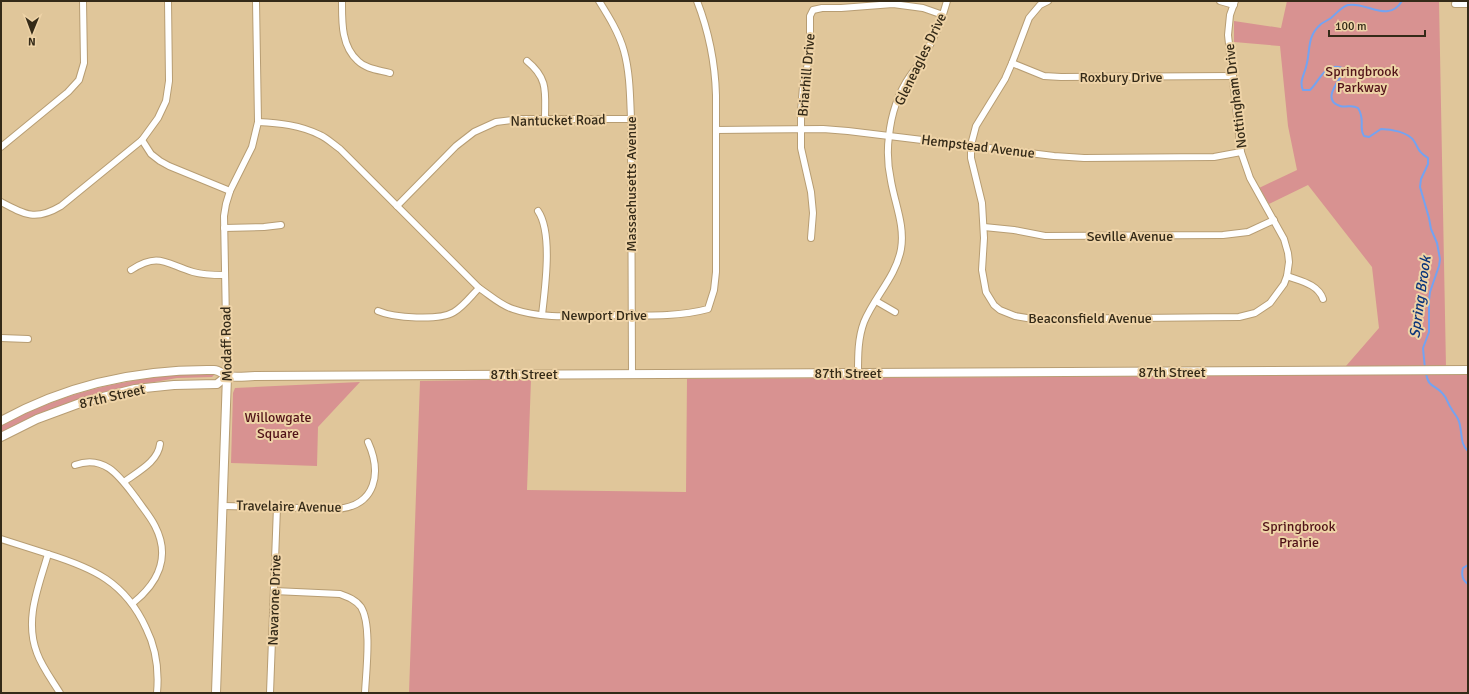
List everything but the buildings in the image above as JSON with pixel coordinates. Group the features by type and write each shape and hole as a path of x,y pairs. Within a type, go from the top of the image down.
{"street":[{"path":"1,147 68,92 79,80 84,63 83,1"},
{"path":"1,202 21,213 36,215 49,214 62,206 142,140 158,118 166,101 169,81 168,1"},
{"name":"Modaff Road","path":"216,693 227,376 224,228 226,204 230,192 252,147 258,122 256,1"},
{"path":"342,1 342,29 349,48 358,61 370,68 390,73"},
{"name":"Massachusetts Avenue","path":"599,1 612,22 624,51 630,84 632,374"},
{"name":"Newport Drive","path":"258,122 281,123 301,127 320,135 340,149 479,288 512,309 542,315 678,315 708,309 714,290 716,272 715,68 709,38 697,1"},
{"name":"Gleneagles Drive","path":"858,373 859,341 865,321 890,279 901,249 900,217 891,182 888,135 901,92 909,77 924,56 937,31 947,1"},
{"name":"Beaconsfield Avenue","path":"1048,1 1040,5 1029,18 1012,64 999,89 976,126 971,145 971,158 982,203 984,227 982,270 986,292 994,306 1008,314 1023,318 1222,318 1243,316 1255,313 1270,303 1280,291 1287,276"},
{"path":"1220,1 1234,3"},
{"name":"Nottingham Drive","path":"1234,3 1230,15 1228,35 1241,152 1250,178 1284,239 1288,253 1287,276"},
{"name":"Briarhill Drive","path":"802,130 801,101 810,54 810,16 813,10 822,8 893,4 923,8 943,15"},
{"path":"1455,4 1468,4"},
{"path":"526,61 535,68 542,80 545,93 545,119"},
{"name":"Roxbury Drive","path":"1012,64 1044,76 1056,77 1233,76"},
{"name":"Nantucket Road","path":"397,206 456,146 474,132 496,122 520,119 631,119"},
{"name":"Hempstead Avenue","path":"716,130 848,131 1054,156 1084,158 1214,157 1241,152"},
{"path":"802,130 802,148 812,192 813,213 811,238"},
{"path":"142,140 151,154 160,161 230,192"},
{"path":"538,211 543,222 546,242 545,286 542,315"},
{"name":"Seville Avenue","path":"984,227 1014,230 1045,236 1223,235 1248,232 1274,220"},
{"path":"224,228 281,225"},
{"path":"131,270 145,262 160,260 201,274 224,275"},
{"path":"1287,276 1319,290 1323,299"},
{"path":"378,311 386,315 401,317 445,316 460,307 479,288"},
{"path":"876,301 895,312"},
{"path":"1,338 28,339"},
{"name":"87th Street","path":"1,421 28,407 63,394 116,379 155,373 192,370 217,370 227,376 1468,370"},
{"name":"87th Street","path":"1,437 37,419 83,402 142,388 174,385 217,384 227,376"},
{"name":"Travelaire Avenue","path":"223,506 338,509 358,504 370,491 374,478 375,461 368,442"},
{"path":"124,482 154,459 160,450 160,444"},
{"path":"74,465 86,462 104,465 114,471 153,521 159,533 162,545 162,560 158,575 146,592 133,603"},
{"name":"Navarone Drive","path":"270,693 277,507"},
{"path":"1,539 79,564 98,573 114,585 133,603 152,642 157,669 157,693"},
{"path":"48,554 35,597 32,611 32,627 37,653 60,693"},
{"path":"274,591 340,594 351,598 360,606 364,614 367,630 365,693"}],"green space":[{"name":"Springbrook Parkway","path":"1287,1 1439,1 1446,367 1346,366 1379,328 1372,267 1308,185 1269,204 1259,188 1297,170 1288,126 1280,46 1234,42 1234,21 1281,28"},
{"path":"190,374 214,375 212,377 177,378 95,394 40,413 1,433 1,426 24,414 69,396 116,384 165,376"},
{"name":"Springbrook Prairie","path":"1468,374 1468,693 409,693 420,381 531,379 527,490 686,492 687,379"},
{"name":"Willowgate Square","path":"360,382 318,427 317,466 231,463 233,393 235,388"}],"waterway":[{"name":"Spring Brook","path":"1402,1 1396,8 1390,11 1348,5 1343,7 1331,18 1321,24 1316,29 1311,39 1302,78 1302,87 1303,90 1310,90 1327,70 1336,67 1342,68 1344,71 1333,89 1332,99 1334,103 1340,106 1353,106 1358,108 1362,120 1362,133 1364,136 1369,137 1381,129 1408,135 1414,141 1420,152 1428,158 1428,164 1421,179 1420,187 1431,229 1437,243 1440,259 1430,292 1429,332 1423,348 1425,369"},
{"name":"Spring Brook","path":"1426,373 1430,384 1440,391 1458,419 1463,444 1468,451"},
{"name":"Spring Brook","path":"1468,565 1463,568 1462,573 1463,579 1468,584"}]}
